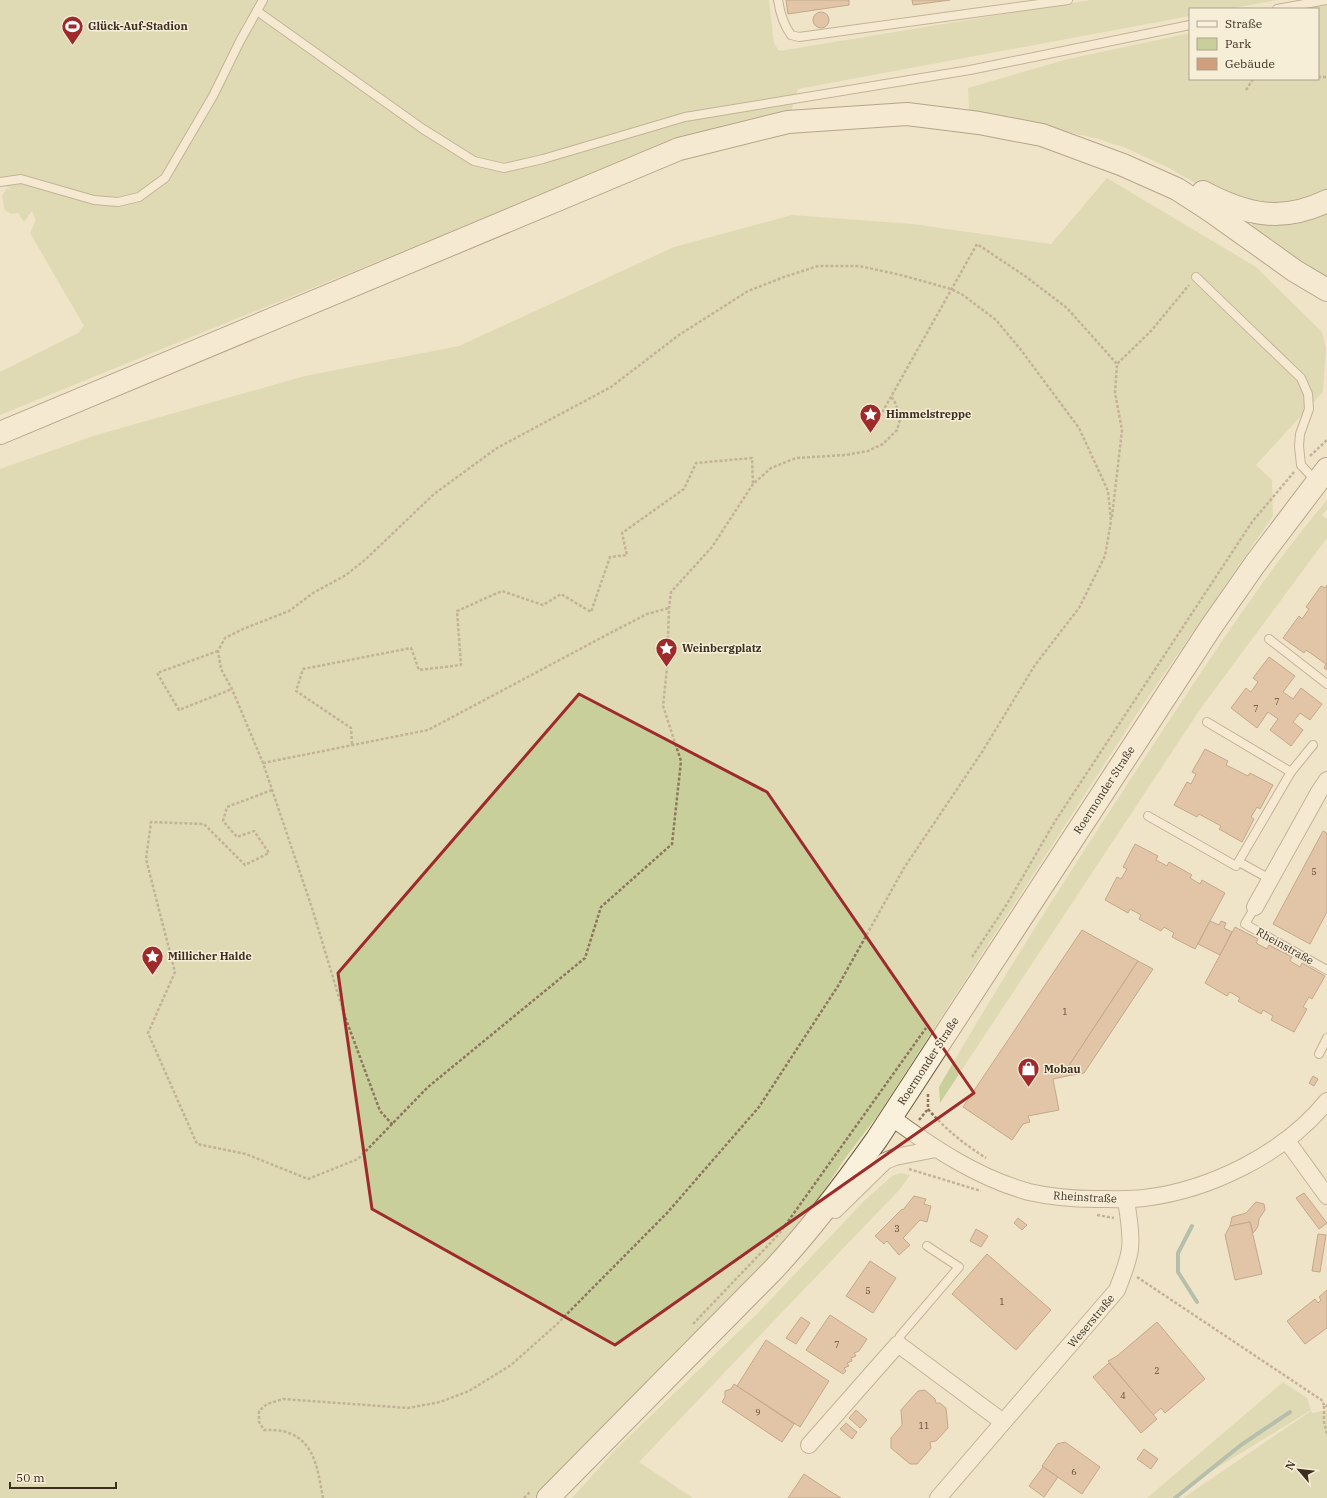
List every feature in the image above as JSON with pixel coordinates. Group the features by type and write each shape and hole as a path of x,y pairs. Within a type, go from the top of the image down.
{"main road":[{"path":"0,433 679,149 788,122 907,114 979,123 1042,135 1066,142 1124,165 1177,189 1211,211 1295,271 1327,290"},
{"path":"1066,142 1089,141 1138,158 1222,202 1242,210 1276,215 1309,210 1327,201"},
{"name":"Roermonder Straße","path":"541,1493 802,1239 874,1143 1211,627 1254,564 1322,475"}],"street":[{"name":"Rheinstraße","path":"1255,906 1324,789"},
{"name":"Rheinstraße","path":"891,1117 936,1149 997,1180 1029,1192 1065,1198 1126,1199 1165,1194 1213,1180 1256,1161 1287,1141 1327,1101"},
{"path":"1287,1141 1327,1196"},
{"path":"802,1239 813,1233 885,1161 896,1157 936,1149"},
{"name":"Weserstraße","path":"938,1498 1105,1306 1117,1290 1124,1272 1130,1249 1130,1230 1126,1199"},
{"path":"809,1445 898,1344 1003,1422"}],"lane":[{"path":"0,182 21,179 94,200 118,202 139,197 165,178 213,96 263,0"},
{"path":"778,0 779,10 785,27 791,35 799,37 1068,0"},
{"path":"1282,8 1326,0"},
{"path":"257,11 423,129 474,160 504,168 543,159 685,116 970,70 1189,25"},
{"path":"1196,277 1301,378 1308,394 1309,409 1300,434 1299,446 1301,464 1322,475"},
{"path":"1269,639 1327,684"},
{"path":"1207,722 1291,772"},
{"path":"1148,816 1236,866 1291,772 1313,745"},
{"path":"1239,862 1270,879"},
{"name":"Rheinstraße","path":"1255,906 1245,924 1327,970"},
{"path":"1319,1054 1327,1038"},
{"path":"898,1344 900,1336 959,1267 927,1246"}],"path":[{"path":"1246,90 1252,80"},
{"path":"870,434 977,244 1025,276 1067,308 1117,364"},
{"path":"393,1125 380,1111 344,1014 312,908 263,763 232,689 221,669 218,651 225,638 242,629 289,611 313,593 346,575 366,559 434,494 497,448 611,387 679,335 748,291 818,266 859,266 901,275 951,289 964,296 996,320 1021,350 1079,428 1108,491 1111,521"},
{"path":"323,1498 316,1462 302,1440 288,1432 264,1430 259,1422 259,1411 267,1404 283,1399 408,1408 440,1402 469,1391 511,1365 556,1326 667,1213 759,1107 830,999 904,868 982,752 1035,665 1079,608 1105,556 1111,521 1122,430 1115,392 1117,364 1151,331 1196,277"},
{"path":"272,790 227,807 223,821 237,837 254,831 269,853 245,865 204,824 151,822 146,859 175,972 148,1033 197,1144 246,1154 308,1179 358,1159 393,1125 428,1087 585,958 601,907 672,844 681,761 663,706 667,668 669,608 672,592 712,547 753,484 772,468 796,458 845,455 868,451 883,444 896,430 900,420 896,404 891,396"},
{"path":"969,962 1007,904 1054,823 1252,522 1301,464 1327,440"},
{"path":"352,744 351,728 296,691 302,669 411,648 419,670 461,665 457,611 502,592 543,605 561,594 591,612 610,557 627,556 622,533 684,489 696,463 752,458 753,484"},
{"path":"263,763 428,730 627,624 647,614 669,608"},
{"path":"218,651 157,673 179,710 232,689"},
{"path":"691,1326 779,1234 927,1027"},
{"path":"928,1109 940,1124 969,1148 992,1162"},
{"path":"1124,1272 1144,1281 1323,1401 1326,1406 1327,1434"},
{"path":"524,1498 541,1493"}],"highlighted area":[{"path":"579,694 767,792 974,1093 615,1345 372,1209 338,973"}],"green space":[{"path":"0,0 769,0 774,43 779,51 1090,0 1277,0 1234,8 1189,8 1189,16 798,89 791,113 612,166 0,415 0,372 78,333 84,326 30,233 36,220 32,211 24,222 18,213 11,214 5,210 2,196 7,188 12,191 0,180"},
{"path":"1327,4 1327,193 1285,209 1211,192 1169,168 1126,148 1095,138 969,111 968,88 1068,59 1189,33 1189,80 1319,80 1319,8 1309,8"},
{"path":"1107,178 1256,267 1322,332 1326,348 1323,392 1256,465 1272,480 1273,516 1142,706 878,1115 846,1157 789,1243 674,1361 535,1498 0,1498 0,469 93,436 305,376 459,346 674,247 792,215 913,224 1051,244"},
{"path":"1327,207 1327,277 1283,252 1251,227 1254,220"},
{"path":"1327,500 1327,509 1322,515 1327,519 1327,538 1201,708 940,1103 939,1087 1016,958 1069,874 1235,622 1280,560"},
{"path":"900,1173 910,1175 901,1188 639,1462 693,1498 572,1498 616,1449 756,1315 864,1201 892,1176"},
{"path":"1283,1382 1307,1398 1311,1410 1184,1488 1173,1498 1147,1498"},
{"path":"1327,1410 1327,1498 1183,1498 1311,1411 1312,1413"}],"building":[{"path":"786,0 849,0 849,5 788,14"},
{"path":"912,0 950,0 913,5"},
{"path":"818,12 824,12 829,17 827,26 824,28 818,28 813,23 813,17"},
{"path":"1327,585 1327,670 1324,668 1326,664 1306,650 1304,653 1283,638 1299,616 1302,619 1309,609 1306,607 1321,586 1325,588"},
{"path":"1269,657 1295,676 1283,692 1293,699 1301,688 1322,704 1310,720 1300,713 1293,722 1303,730 1291,746 1270,730 1278,719 1268,712 1257,728 1231,708 1246,688 1251,692 1258,682 1253,678"},
{"path":"1205,749 1228,761 1226,765 1248,776 1250,773 1273,785 1260,809 1257,807 1251,817 1254,819 1242,842 1219,829 1221,826 1199,814 1197,817 1174,805 1187,782 1191,784 1196,774 1192,772"},
{"path":"1323,831 1327,833 1327,912 1310,944 1273,924"},
{"path":"1135,844 1158,856 1156,860 1167,866 1169,862 1192,875 1190,878 1200,884 1202,880 1225,893 1195,949 1172,937 1174,933 1164,927 1161,931 1139,919 1141,915 1130,909 1128,913 1105,900 1117,877 1121,879 1127,869 1123,867"},
{"path":"1210,921 1219,925 1221,921 1226,923 1224,928 1232,932 1220,955 1198,944"},
{"path":"1235,927 1258,939 1256,943 1267,949 1269,945 1292,957 1290,961 1300,967 1302,963 1325,976 1312,999 1309,997 1303,1007 1307,1009 1294,1032 1271,1020 1273,1016 1263,1010 1261,1014 1238,1001 1240,998 1230,992 1227,996 1205,983"},
{"path":"1082,930 1138,961 1070,1064 1072,1075 1053,1079 1059,1110 1028,1116 1030,1122 1023,1124 1012,1140 963,1107"},
{"path":"1138,961 1153,969 1084,1073 1072,1075 1070,1064"},
{"path":"1313,1076 1318,1079 1314,1086 1309,1083"},
{"path":"1304,1193 1327,1223 1319,1229 1296,1198"},
{"path":"914,1196 926,1199 924,1204 931,1206 927,1222 920,1220 903,1238 910,1245 899,1255 887,1241 884,1244 875,1236 902,1209 903,1210"},
{"path":"1256,1202 1264,1204 1265,1210 1253,1233 1250,1222 1230,1226 1232,1217 1246,1213"},
{"path":"1018,1218 1027,1225 1022,1230 1014,1223"},
{"path":"1250,1222 1262,1274 1235,1280 1225,1235 1230,1226"},
{"path":"976,1229 988,1236 981,1247 970,1241"},
{"path":"1318,1234 1326,1235 1320,1272 1312,1271"},
{"path":"987,1254 1051,1310 1016,1350 952,1294"},
{"path":"870,1261 896,1278 873,1313 846,1296"},
{"path":"1327,1290 1327,1328 1305,1344 1287,1321 1315,1299 1318,1303 1321,1300 1319,1297"},
{"path":"830,1315 867,1339 859,1351 854,1353 856,1356 851,1358 852,1361 847,1363 849,1366 844,1368 846,1371 843,1374 806,1350"},
{"path":"801,1317 810,1323 796,1344 786,1338"},
{"path":"1157,1322 1205,1379 1165,1413 1161,1408 1153,1415 1108,1361 1117,1356"},
{"path":"766,1340 829,1381 800,1427 737,1386"},
{"path":"1109,1363 1157,1419 1141,1433 1093,1377"},
{"path":"734,1384 794,1424 782,1442 722,1402 725,1397 725,1391 731,1389"},
{"path":"925,1390 935,1399 936,1403 940,1403 946,1408 948,1428 936,1441 930,1442 931,1448 917,1464 910,1464 891,1448 891,1438 902,1425 901,1410 918,1391"},
{"path":"856,1410 867,1420 860,1428 849,1418"},
{"path":"846,1423 857,1432 852,1439 840,1429"},
{"path":"1065,1442 1100,1467 1082,1494 1042,1466 1057,1444"},
{"path":"1144,1449 1158,1459 1151,1469 1137,1459"},
{"path":"1043,1467 1058,1477 1044,1497 1029,1486"},
{"path":"804,1474 828,1490 841,1498 788,1498"}],"waterway":[{"path":"1192,1226 1178,1253 1178,1272 1197,1302"},
{"path":"1175,1498 1241,1445 1290,1412"}],"place":[{"name":"Glück-Auf-Stadion","path":"72,46"},
{"name":"Himmelstreppe","path":"870,434"},
{"name":"Weinbergplatz","path":"667,668"},
{"name":"Millicher Halde","path":"152,976"},
{"name":"Mobau","path":"1029,1088"}]}
